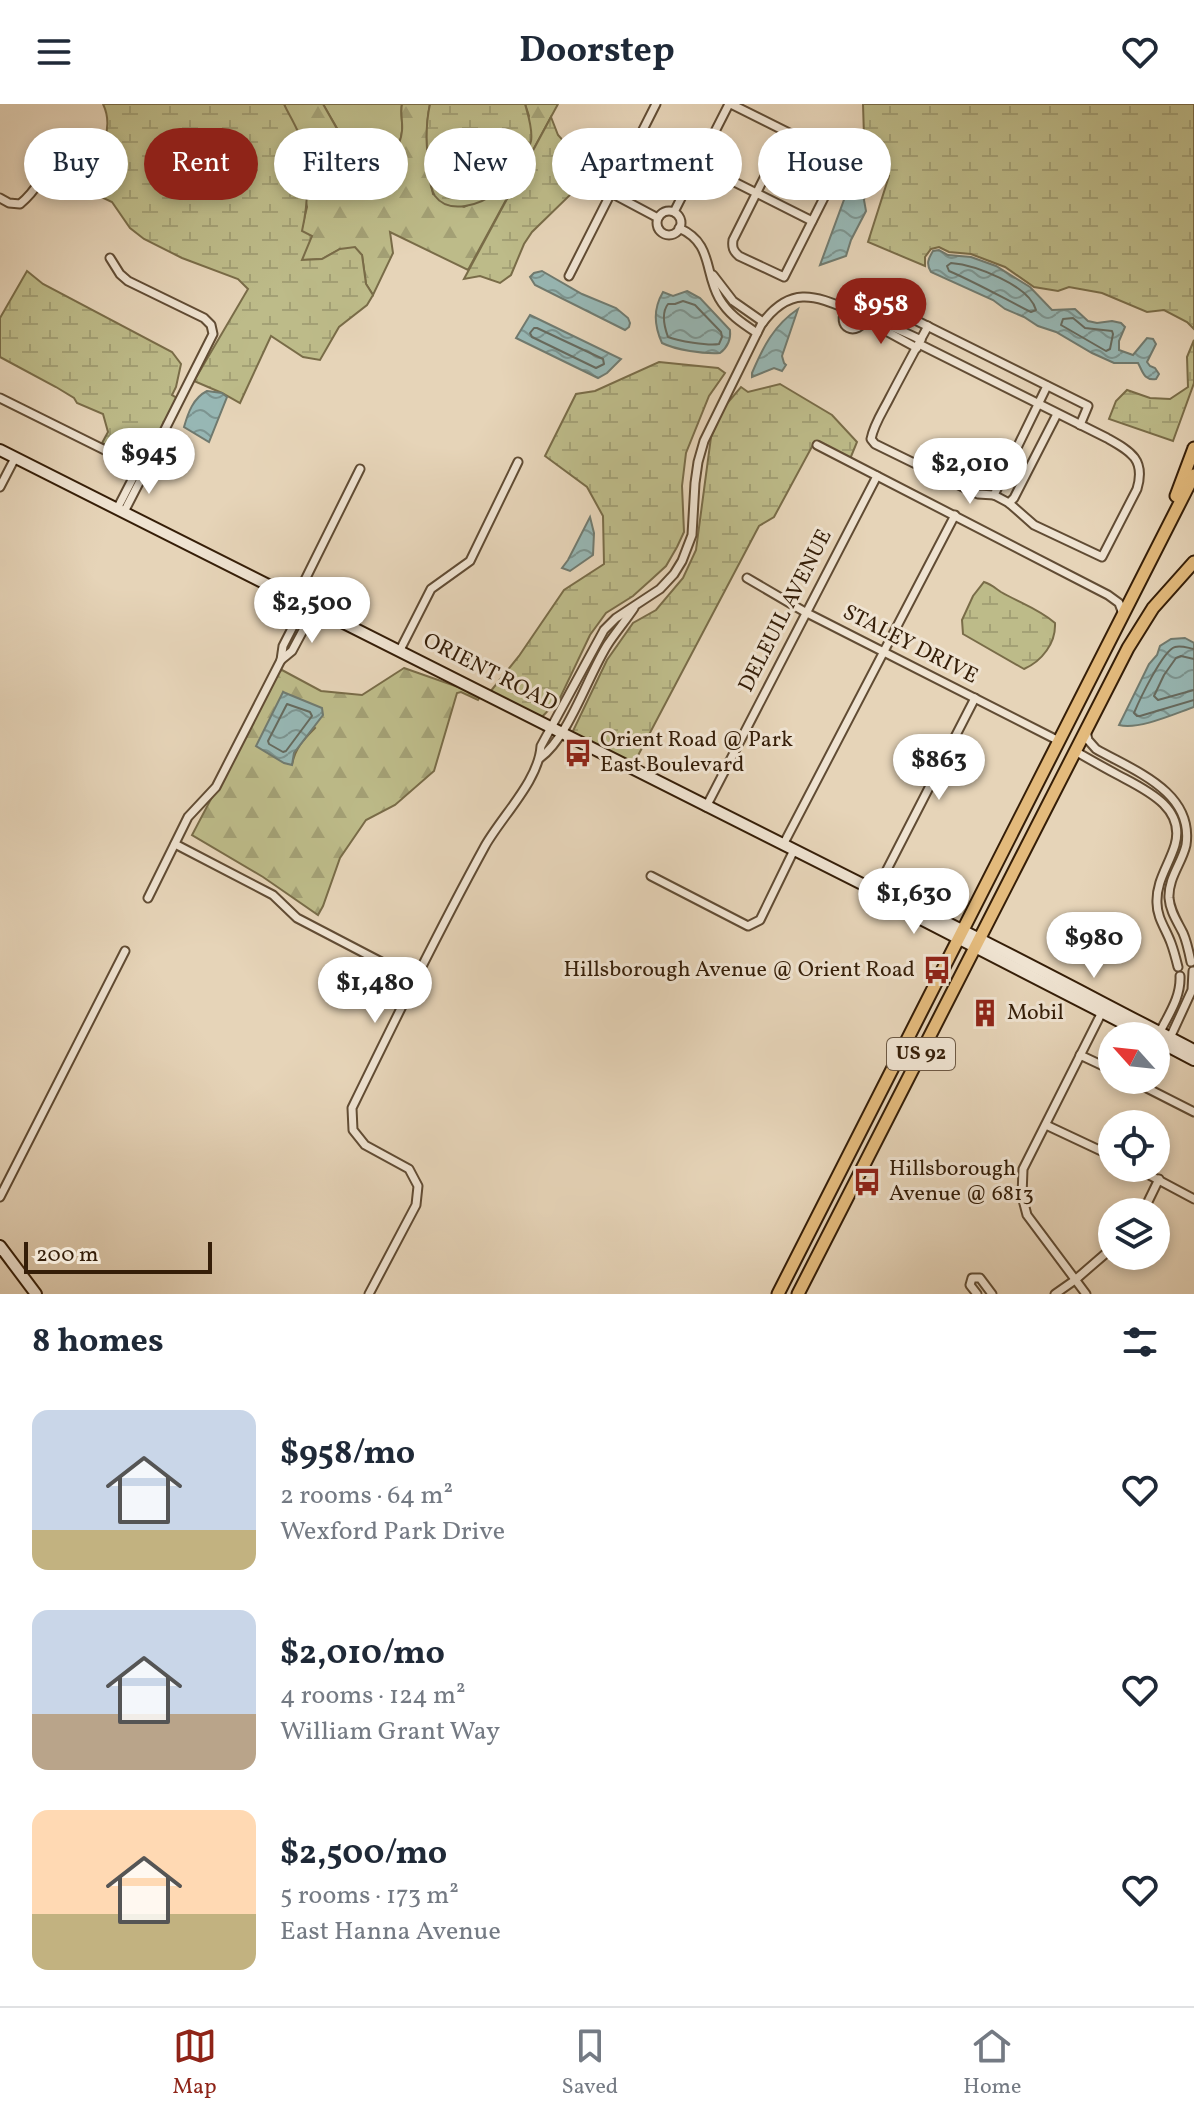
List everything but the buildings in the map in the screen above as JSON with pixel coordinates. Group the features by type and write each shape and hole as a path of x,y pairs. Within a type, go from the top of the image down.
{"main road":[{"path":"1158,546 1194,448"},
{"name":"US 92","path":"778,1294 1194,475"},
{"name":"US 92","path":"798,1294 1139,630 1153,608 1194,562"},
{"path":"1075,751 1071,733 1091,689 1095,671"},
{"path":"1038,823 1043,801 1061,764 1059,741"},
{"path":"850,1151 867,1160"},
{"path":"790,1269 807,1278"}],"street":[{"path":"644,128 656,104"},
{"path":"717,128 730,104 779,128"},
{"path":"742,184 812,221"},
{"path":"757,192 732,246 739,256 784,277 823,200"},
{"path":"0,198 20,204 25,200"},
{"path":"569,276 607,200"},
{"path":"624,200 658,218"},
{"path":"674,212 680,200"},
{"path":"665,212 674,212 680,219 679,228 673,234 664,233 658,227 658,218 665,212"},
{"path":"679,228 701,244 716,294 727,310 757,333"},
{"path":"110,258 128,281 204,318 212,330 211,339 143,469 141,479 120,511"},
{"path":"711,270 733,301 763,322"},
{"path":"369,1294 416,1205 418,1186 409,1169 365,1145 353,1130 352,1108 414,979 487,843 526,784 540,758 541,746 551,726 604,630 616,618 660,589 682,561 692,535 695,483 704,441 771,311 799,297 816,296 847,308 867,317 873,324 919,344 1128,451 1136,459 1140,478 1106,552 1100,558 1034,525 1009,503 994,495 978,494 967,489 882,448 871,439 873,431 919,344 928,326"},
{"path":"847,308 842,319 849,329 861,327 867,317"},
{"path":"909,317 1088,406 1080,425"},
{"path":"994,495 1047,386"},
{"path":"0,398 143,469"},
{"path":"1009,503 1057,414"},
{"path":"817,445 1108,595 1119,603 1123,614"},
{"name":"ORIENT ROAD","path":"0,450 788,848 876,891 885,892 1130,1022"},
{"path":"0,487 15,458"},
{"path":"400,650 431,589 470,561 518,462"},
{"path":"148,898 188,817 216,787 281,660 283,646 305,603 360,469"},
{"name":"DELEUIL AVENUE","path":"706,807 877,476"},
{"path":"651,876 748,926 760,920 788,848 883,652 955,515"},
{"name":"STALEY DRIVE","path":"747,578 805,612 1059,741"},
{"path":"540,758 551,750 607,645 636,606"},
{"path":"876,891 975,698"},
{"path":"1086,729 1093,747 1167,789 1187,824 1187,838 1172,877 1169,897 1187,945 1192,967 1192,990 1170,1027"},
{"path":"1075,751 1153,794 1174,819 1176,841 1160,881 1156,905 1179,971 1180,988 1169,1022"},
{"path":"175,844 273,895 297,918 414,979"},
{"name":"ORIENT ROAD","path":"977,943 1121,1022"},
{"path":"0,1197 125,951"},
{"path":"1086,1294 1027,1215 1022,1196 1023,1169 1102,1012"},
{"name":"ORIENT ROAD","path":"1170,1041 1194,1050"},
{"name":"ORIENT ROAD","path":"1170,1044 1194,1060"},
{"path":"1080,1055 1098,1063"},
{"path":"1159,1094 1194,1112"},
{"path":"1046,1125 1098,1149"},
{"path":"1164,1182 1194,1199"},
{"path":"0,1246 36,1294"},
{"path":"1055,1294 1098,1260"},
{"path":"977,1294 970,1285 972,1278 980,1278 992,1294"}],"green space":[{"path":"103,104 284,104 296,128 274,128 274,200 307,200 302,231 312,236 302,260 322,259 340,249 355,247 362,255 366,284 373,295 367,305 339,327 320,360 303,357 271,336 240,403 194,381 248,289 238,279 182,258 144,239 130,228 108,200 128,200 128,128 107,128"},
{"path":"284,104 323,104 337,128 289,128"},
{"path":"323,104 402,104 402,128 337,128"},
{"path":"402,104 430,104 427,128 424,128 424,200 447,200 464,207 479,200 506,200 468,270 390,232 393,253 373,295 366,284 362,255 340,249 322,259 302,260 301,232 307,207 305,200 408,200 408,128 402,128"},
{"path":"430,104 525,104 531,128 427,128"},
{"path":"525,104 558,104 536,145 536,128 524,128 529,116"},
{"path":"863,104 1194,104 1194,329 1164,310 1147,312 1102,293 1069,287 1058,291 1034,287 1005,267 971,254 949,252 939,247 931,249 925,257 925,266 868,242 881,200 891,200 891,128 864,128"},
{"path":"551,117 555,128 552,128 552,200 565,200 532,232 511,275 500,283 480,276 464,279 506,200 536,200 536,145"},
{"path":"439,200 483,200 456,207"},
{"path":"27,271 43,284 172,352 181,364 172,395 177,398 143,464 102,443 108,432 103,414 77,403 56,387 0,357 0,318"},
{"path":"1194,340 1194,383 1173,441 1109,419 1116,401 1127,390 1150,398 1170,399 1188,387 1187,357"},
{"path":"659,362 718,368 725,373 709,396 686,453 682,486 684,532 666,566 633,596 606,613 590,635 560,698 541,718 490,692 564,590 604,564 603,516 587,487 545,456 576,394 595,391"},
{"path":"780,384 832,415 857,442 850,459 815,441 774,517 759,526 633,765 572,733 607,660 633,623 656,610 683,578 696,550 711,437 724,407 741,387 748,392"},
{"path":"984,582 1055,623 1047,650 1024,669 963,634 962,620 973,596"},
{"path":"404,668 481,695 478,700 457,693 434,771 395,805 366,820 340,858 318,915 263,877 192,835 279,672 282,670 321,691 362,695","holes":["284,693 315,728 298,749 292,765"]}],"water":[{"path":"844,200 864,200 866,211 846,256 820,265"},
{"path":"933,251 996,266 1030,287 1052,310 1075,309 1088,321 1121,323 1125,327 1119,350 1133,355 1147,338 1153,339 1156,344 1147,362 1159,374 1156,379 1149,379 1138,363 1114,363 1005,309 993,300 931,272 929,259"},
{"path":"542,271 582,294 616,308 628,318 629,327 625,330 535,285 530,277"},
{"path":"687,291 700,298 730,330 728,343 720,353 690,351 662,343 656,317 660,298 663,292 673,296"},
{"path":"798,309 782,356 786,365 782,371 774,368 752,377 770,337"},
{"path":"530,315 621,359 598,378 516,338"},
{"path":"207,391 227,397 209,442 184,427 189,411"},
{"path":"590,517 594,533 593,555 570,571 562,568 568,560"},
{"path":"1185,638 1194,643 1194,707 1146,723 1119,725 1160,646 1171,639"},
{"path":"283,692 322,708 323,715 294,753 292,765 256,746"}],"place":[{"name":"Orient Road @ Park East Boulevard","path":"578,753"},
{"name":"Hillsborough Avenue @ Orient Road","path":"937,970"},
{"name":"Mobil","path":"985,1013"},
{"name":"Hillsborough Avenue @ 6813","path":"867,1182"}]}
